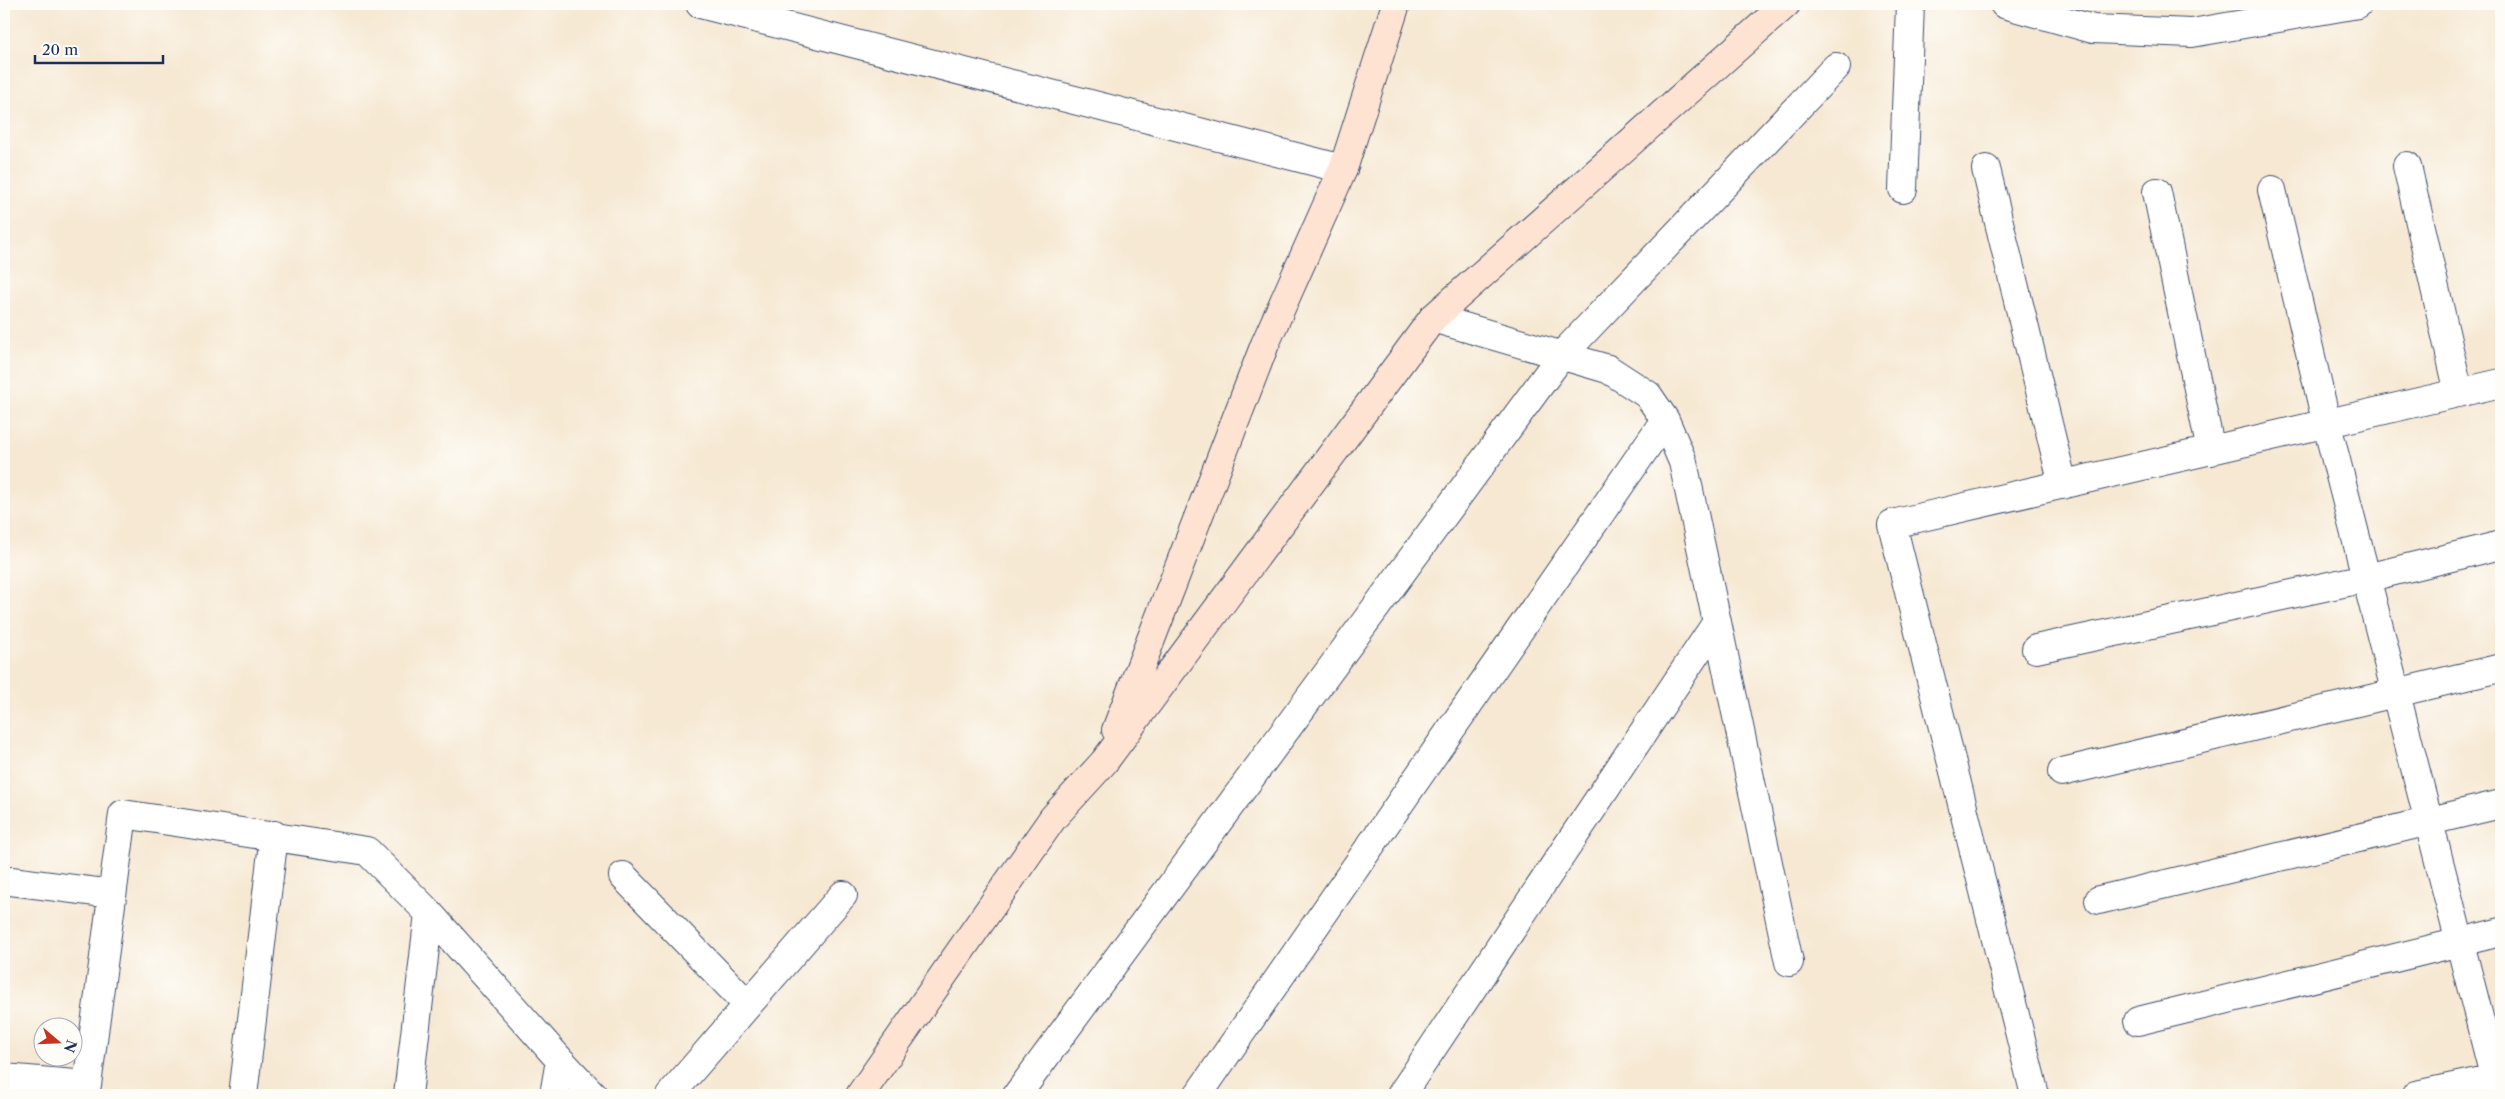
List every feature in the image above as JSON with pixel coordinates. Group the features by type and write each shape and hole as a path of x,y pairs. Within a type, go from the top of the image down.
{"street":[{"path":"700,4 1343,170"},
{"path":"1104,762 1266,344 1343,170 1396,4"},
{"path":"860,1095 1053,818 1104,762 1434,318 1786,4"},
{"path":"1903,189 1910,4"},
{"path":"2004,4 2093,29 2192,33 2358,4"},
{"path":"1017,1095 1561,356 1836,67"},
{"path":"2407,166 2459,393"},
{"path":"1986,169 2063,485"},
{"path":"2272,190 2327,424 2366,578 2499,1084 2416,1095"},
{"path":"2156,192 2211,451"},
{"path":"1434,318 1608,369 1648,395 1665,420 1683,462 1789,962"},
{"path":"2035,1095 1892,524 2501,383"},
{"path":"1198,1095 1665,420"},
{"path":"2036,649 2366,578 2501,545"},
{"path":"1401,1095 1717,622"},
{"path":"2062,772 2501,668"},
{"path":"2099,900 2501,804"},
{"path":"4,1078 87,1085 123,814 274,835 367,851 429,913 593,1095"},
{"path":"243,1095 274,835"},
{"path":"623,876 748,1005"},
{"path":"12,881 112,894"},
{"path":"670,1095 843,895"},
{"path":"408,1095 429,913"},
{"path":"2138,1021 2501,932"},
{"path":"554,1095 560,1060"}]}
